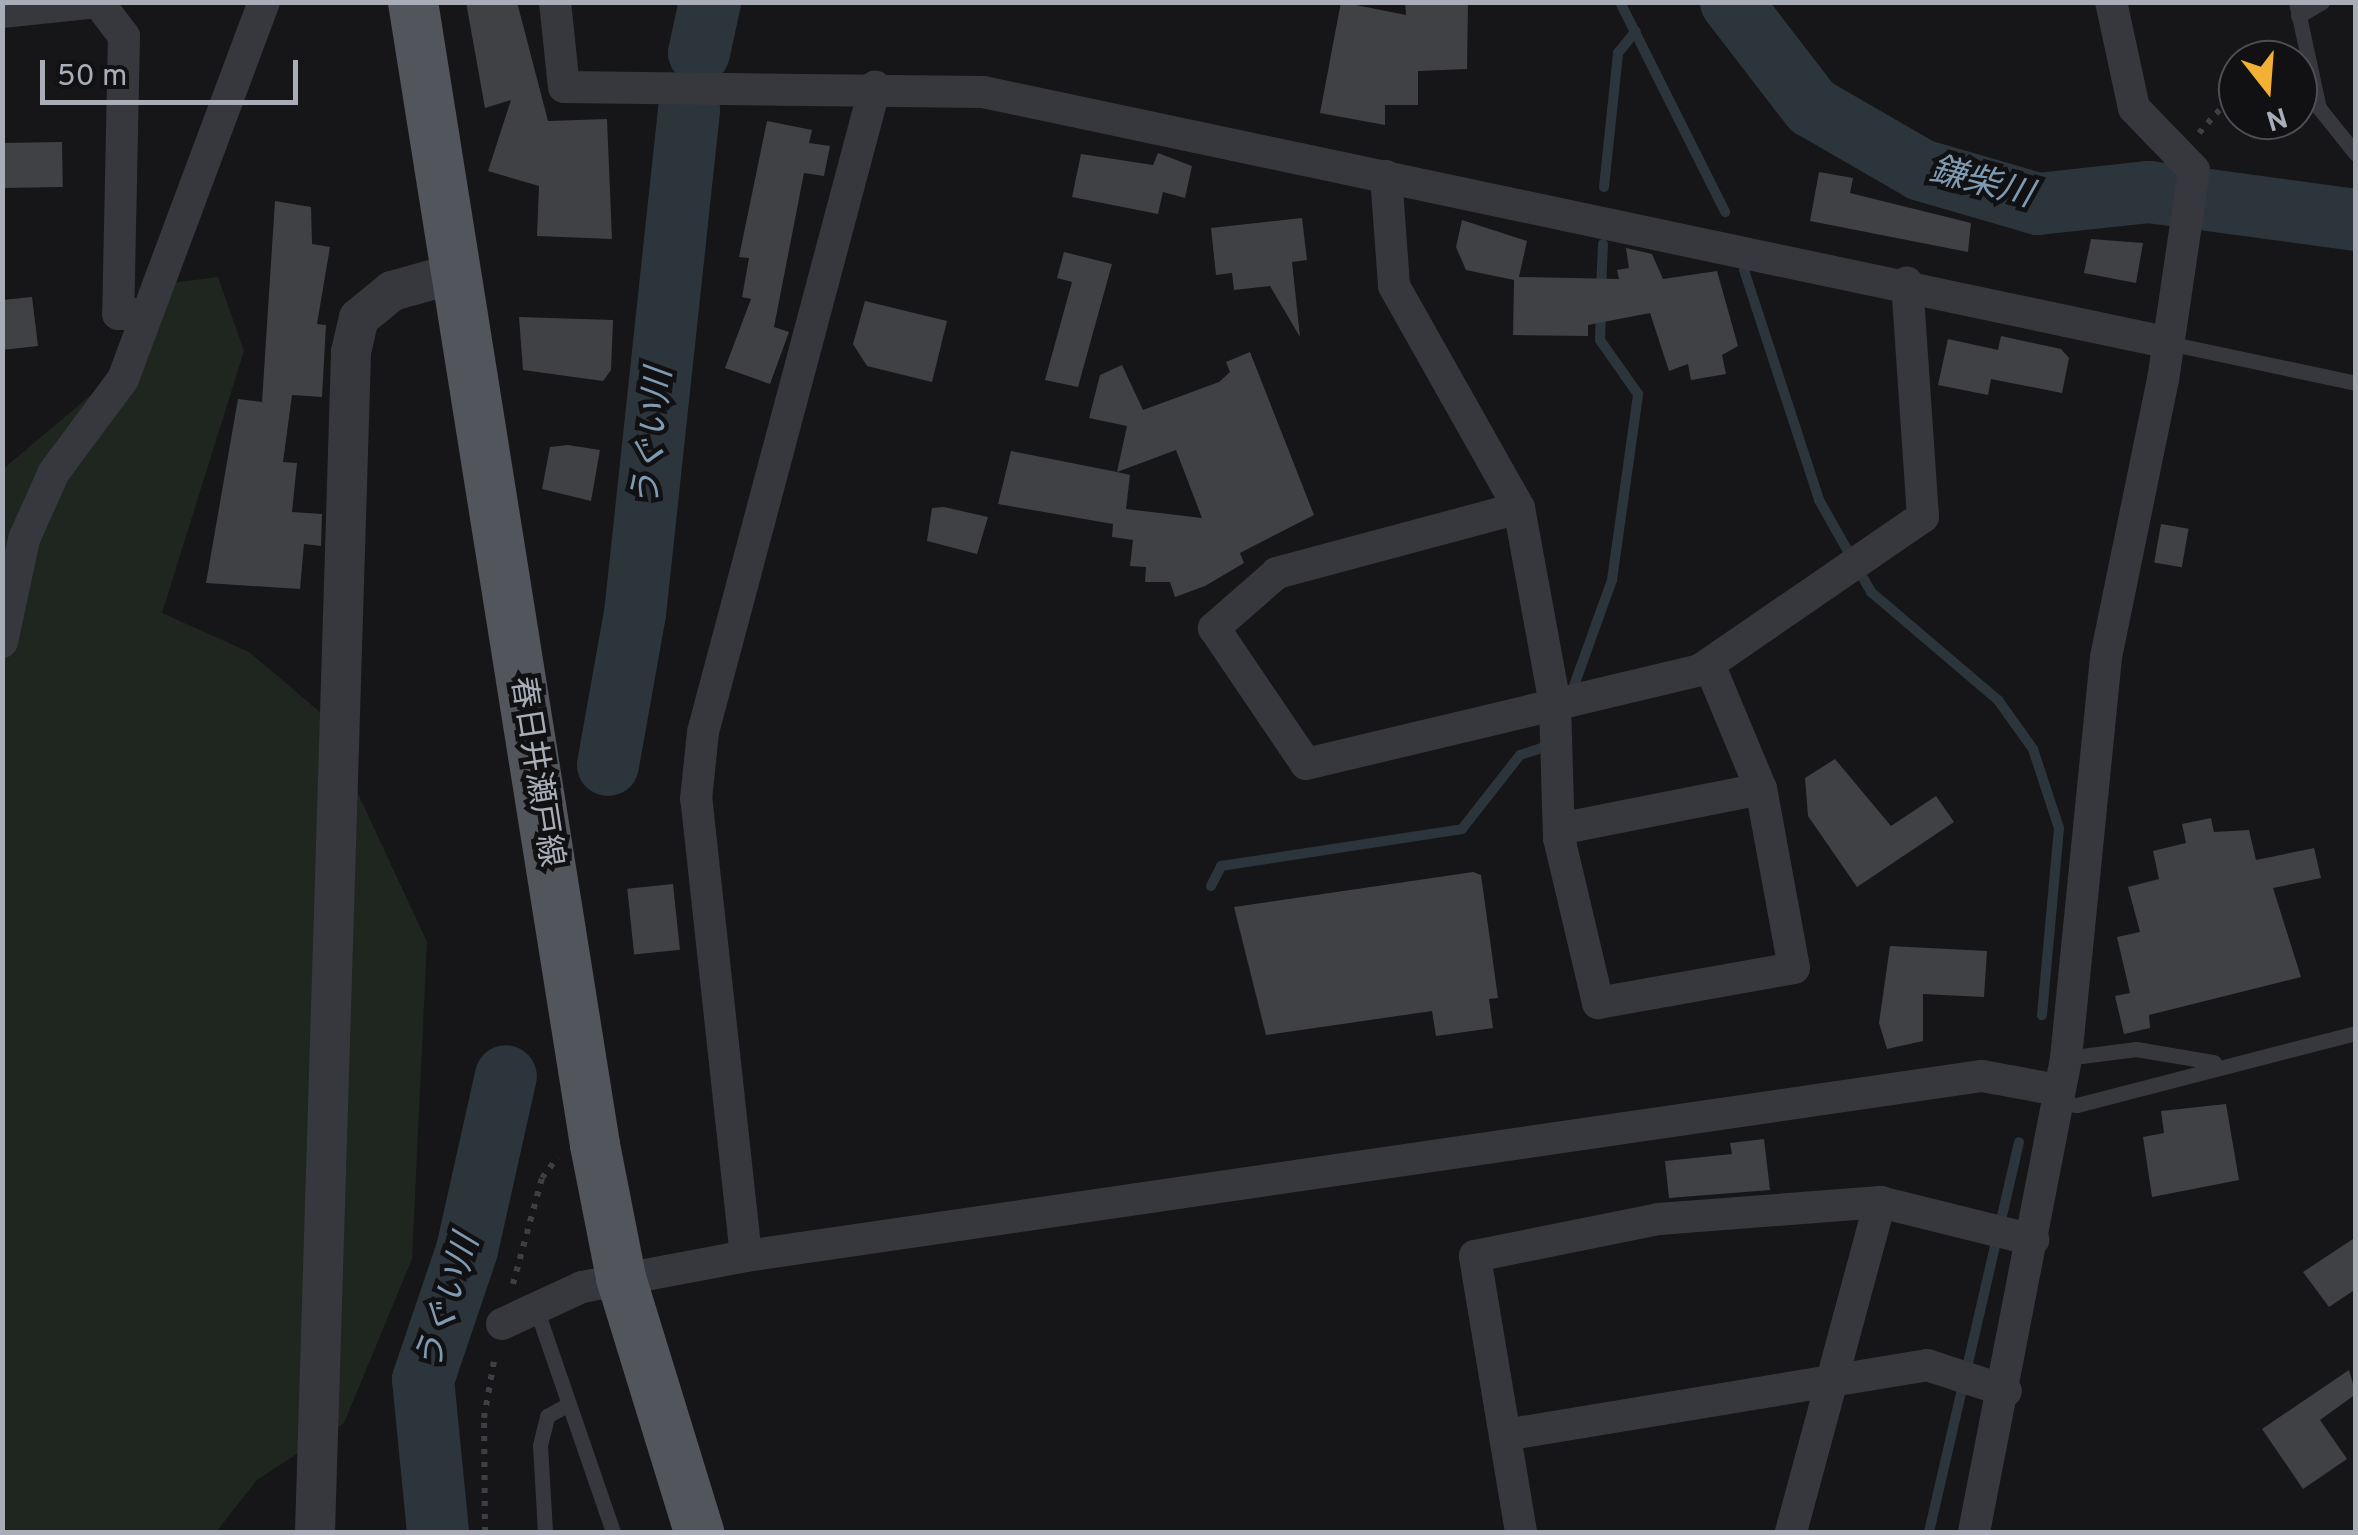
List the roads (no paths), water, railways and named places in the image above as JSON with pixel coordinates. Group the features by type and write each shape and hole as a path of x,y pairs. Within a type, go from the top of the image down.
{"main road":[{"name":"春日井瀬戸線","path":"413,2 594,1145 620,1278 700,1532"}],"street":[{"path":"2,12 97,2 124,36 118,314 146,314"},
{"path":"2,642 24,539 54,472 123,379 264,2"},
{"path":"555,2 564,87 875,87 983,92 1908,284 2164,342"},
{"path":"1974,1532 2006,1391 2066,1058 2106,656 2186,228 2194,154 2134,108 2111,2"},
{"path":"746,1256 696,799 704,732 875,87"},
{"path":"1386,176 1394,286 1519,508 1555,704 1558,829 1598,1004 1794,968 1761,789 1709,664"},
{"path":"316,1532 351,352 359,318 392,292 456,273"},
{"path":"1519,508 1277,573 1214,628 1306,764 1709,664 1923,517 1908,284"},
{"path":"1558,829 1761,789"},
{"path":"502,1324 538,1314 560,1296 620,1278 746,1256 1982,1076 2057,1096"},
{"path":"1520,1532 1475,1256 1658,1219 1880,1202 2032,1240"},
{"path":"1791,1532 1880,1202"},
{"path":"1505,1436 1927,1365 2006,1391"}],"lane":[{"path":"2322,2 2297,9 2319,108 2356,154"},
{"path":"2164,342 2356,382"},
{"path":"2057,1096 2076,1105 2218,1062 2356,1032"},
{"path":"2066,1058 2136,1049 2218,1062"},
{"path":"538,1314 612,1532"},
{"path":"545,1532 540,1445 547,1416 567,1405"}],"waterway":[{"name":"うぐい川","path":"699,53 710,2"},
{"path":"1620,2 1725,212"},
{"name":"鎌柴川","path":"1731,2 1812,107 1921,170 2038,204 2149,192 2356,220"},
{"path":"1604,187 1618,53 1636,31"},
{"name":"うぐい川","path":"608,765 635,614 689,110"},
{"path":"1601,290 1603,244"},
{"path":"1744,270 1819,500 1871,592 1998,700 2033,749 2059,828 2042,1015"},
{"path":"1571,694 1612,580 1638,394 1600,340 1601,312"},
{"path":"1211,886 1221,866 1462,829 1520,755 1547,746"},
{"name":"うぐい川","path":"438,1532 423,1380 467,1250 506,1076"},
{"path":"1929,1532 2019,1142"}]}
